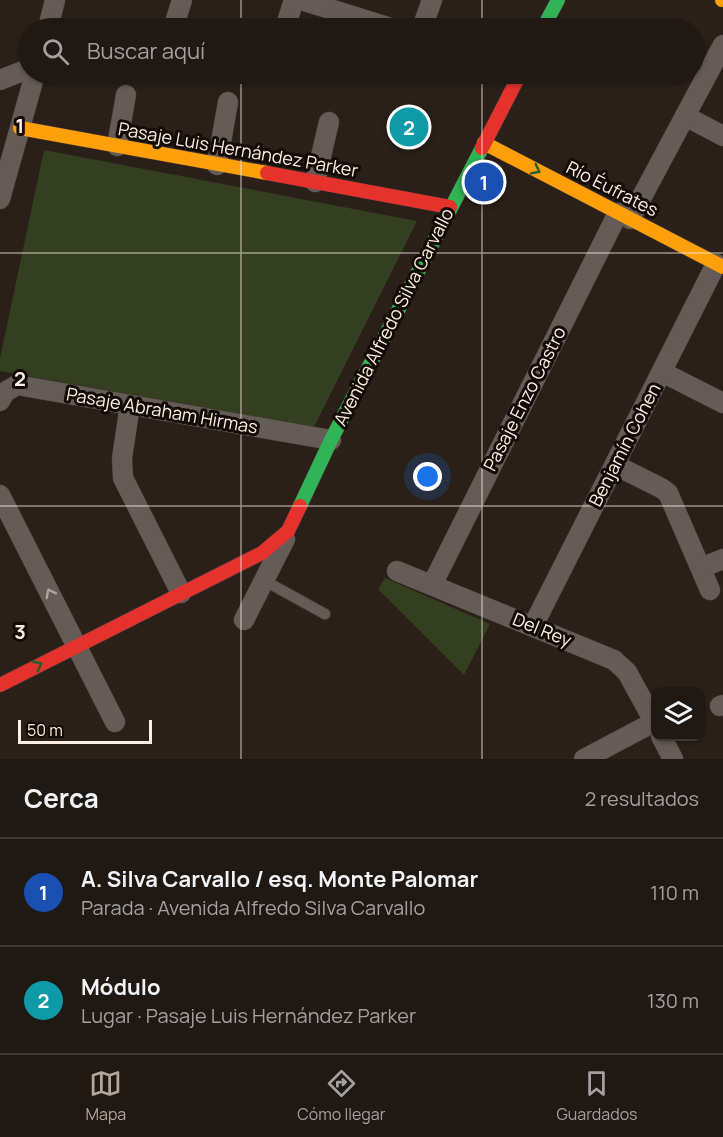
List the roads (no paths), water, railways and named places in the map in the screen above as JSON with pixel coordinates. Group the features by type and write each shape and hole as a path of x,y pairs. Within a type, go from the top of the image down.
{"street":[{"path":"50,18 55,0"},
{"path":"176,18 182,0"},
{"path":"288,18 294,0"},
{"path":"301,0 359,18"},
{"path":"426,18 432,0"},
{"path":"548,18 558,0"},
{"name":"Pasaje Enzo Castro","path":"705,79 723,45"},
{"path":"0,80 18,73"},
{"path":"0,199 32,84"},
{"name":"Avenida Alfredo Silva Carvallo","path":"244,620 332,440 515,84"},
{"name":"Pasaje Enzo Castro","path":"432,585 624,216 702,84"},
{"path":"117,146 126,95"},
{"path":"217,165 228,102"},
{"path":"685,116 723,136"},
{"path":"315,182 329,122"},
{"name":"Pasaje Luis Hernández Parker","path":"20,128 450,207"},
{"name":"Río Éufrates","path":"484,143 720,265"},
{"name":"Benjamín Cohen","path":"533,626 662,372 720,265"},
{"path":"662,372 723,403"},
{"name":"Pasaje Abraham Hirmas","path":"0,401 5,392 17,386 332,440"},
{"path":"129,405 122,458 123,478 181,593"},
{"path":"615,465 668,493 710,590"},
{"path":"0,495 114,722"},
{"name":"Avenida Alfredo Silva Carvallo","path":"0,685 262,553 288,531"},
{"path":"701,568 723,559"},
{"name":"Del Rey","path":"397,571 607,656 621,665 651,717"},
{"path":"584,759 651,731"},
{"name":"Del Rey","path":"664,741 674,759"}],"lane":[{"path":"264,581 325,614"}],"place":[{"name":"Módulo","path":"409,127"},
{"name":"A. Silva Carvallo / esq. Monte Palomar","path":"484,182"}]}
